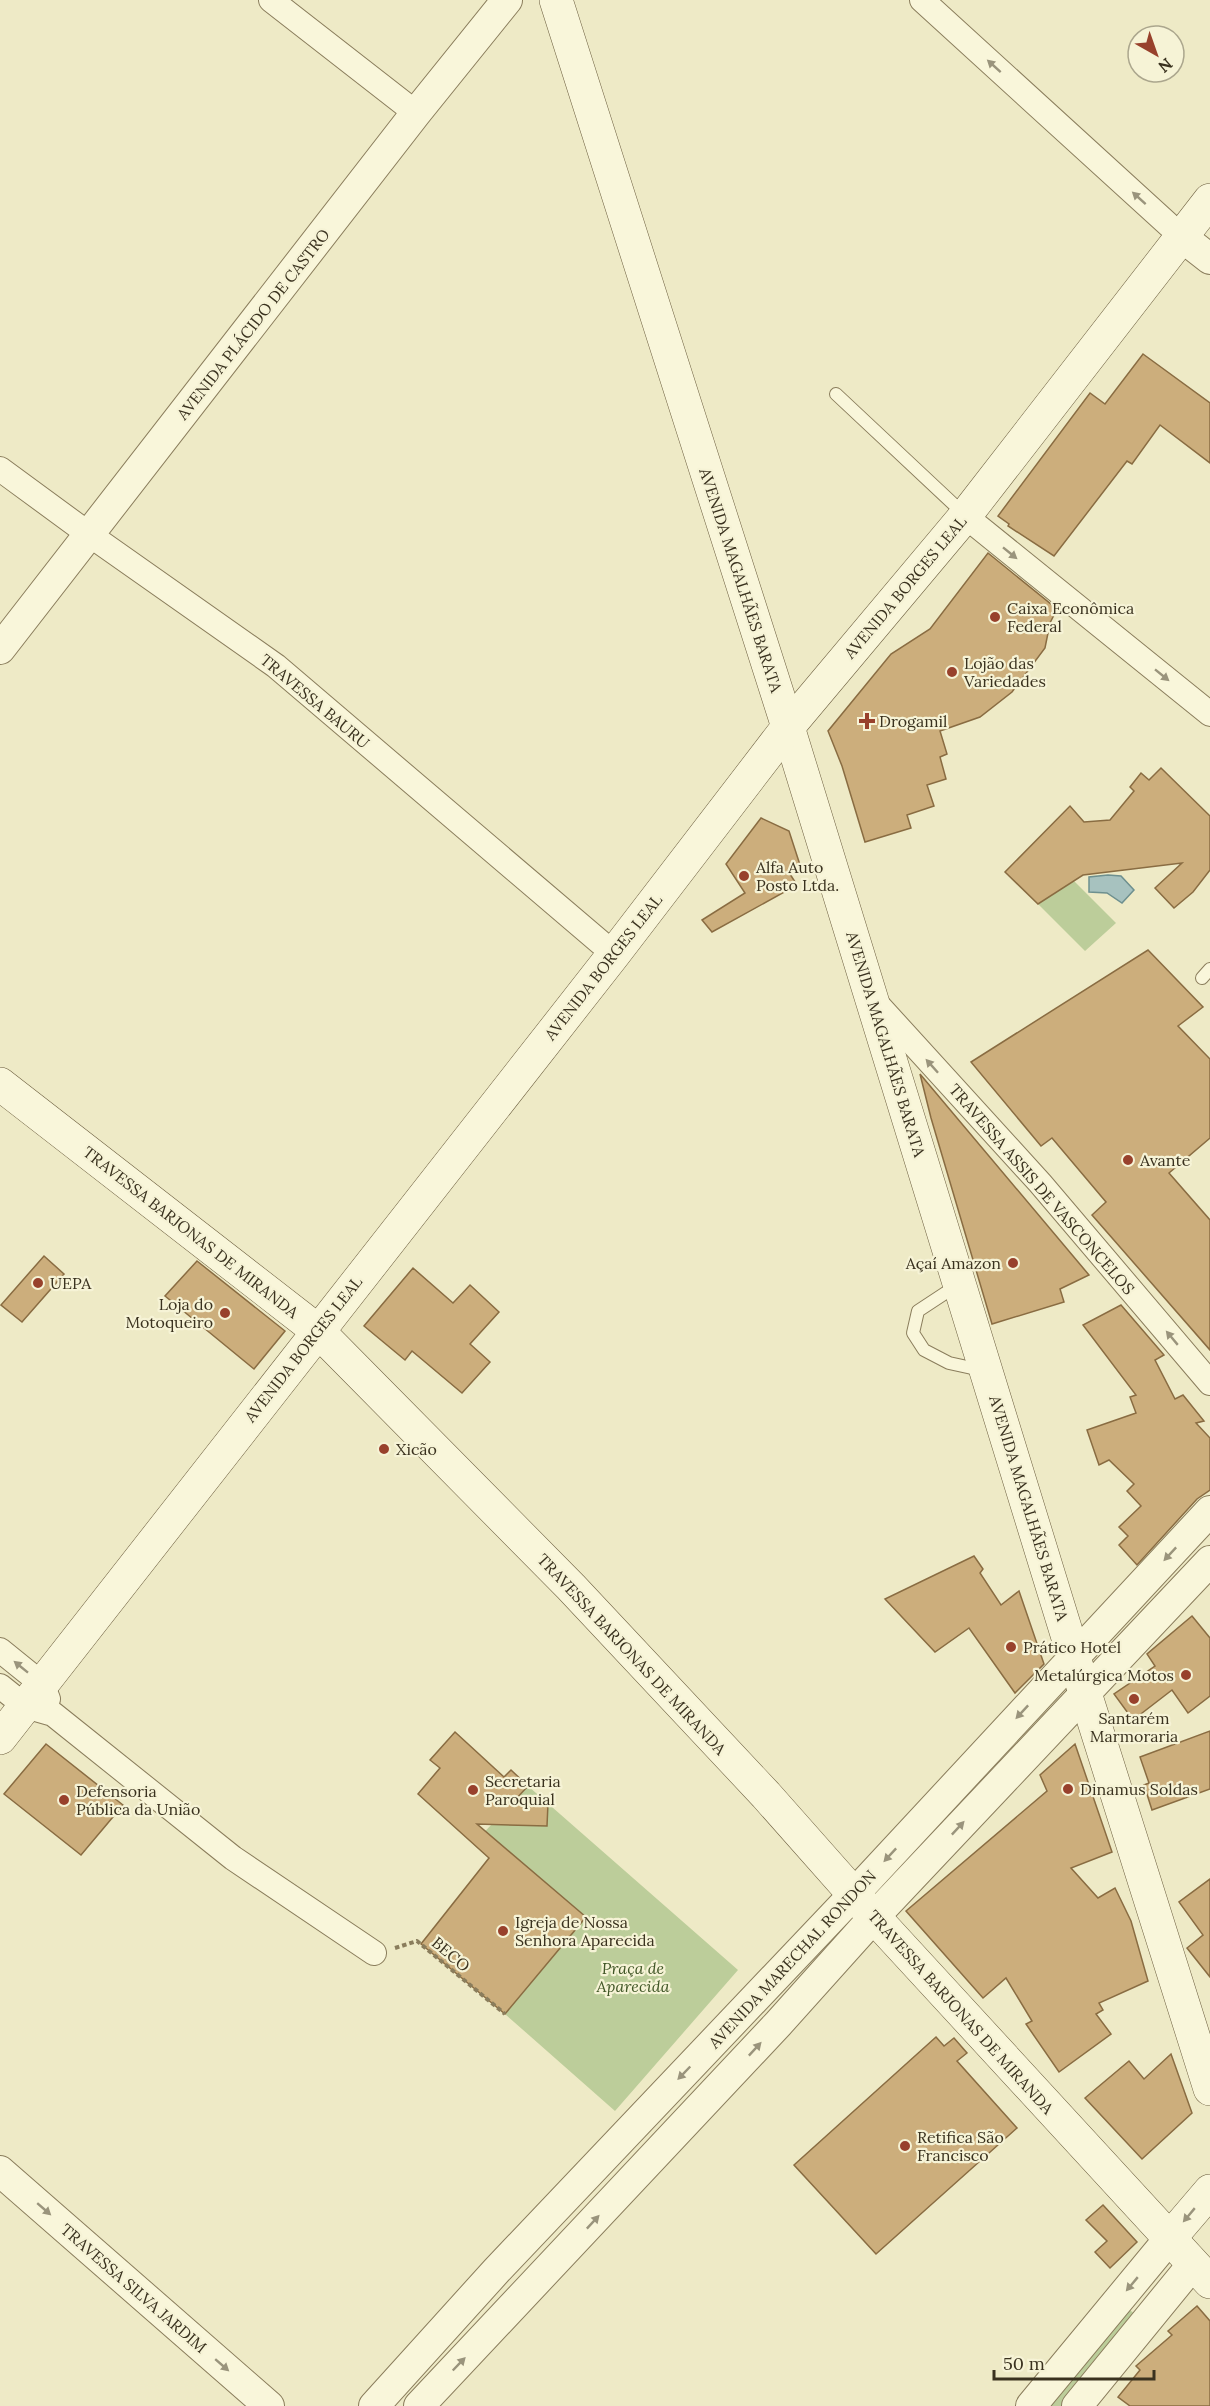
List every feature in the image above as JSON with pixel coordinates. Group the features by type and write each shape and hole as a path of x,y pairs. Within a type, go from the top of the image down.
{"main road":[{"name":"AVENIDA MAGALHÃES BARATA","path":"556,0 788,727 1085,1694 1210,2089"},
{"name":"AVENIDA BORGES LEAL","path":"0,1738 40,1701 318,1330 614,954 788,727 965,516 1210,200"},
{"name":"TRAVESSA BARJONAS DE MIRANDA","path":"0,1084 318,1330 571,1587 1169,2239 1204,2264"},
{"path":"1169,2239 1210,2191"}],"street":[{"path":"271,0 416,112"},
{"name":"AVENIDA PLÁCIDO DE CASTRO","path":"0,649 90,536 416,112 507,0"},
{"path":"922,0 1182,237 1210,259"},
{"name":"TRAVESSA BAURU","path":"0,469 90,536 276,666 614,954"},
{"path":"965,516 1210,714"},
{"name":"TRAVESSA ASSIS DE VASCONCELOS","path":"872,998 1040,1183 1210,1383"},
{"name":"AVENIDA MARECHAL RONDON","path":"419,2406 778,2024 864,1905 1074,1656 1210,1511"},
{"name":"AVENIDA MARECHAL RONDON","path":"374,2406 495,2273 752,2001 864,1905 1085,1694 1210,1561"},
{"path":"0,1650 40,1701 234,1858 374,1953"},
{"path":"0,1686 40,1701"},
{"path":"752,2001 778,2024"},
{"name":"TRAVESSA SILVA JARDIM","path":"0,2171 269,2406"},
{"path":"1031,2406 1169,2239"},
{"path":"1077,2406 1204,2264"},
{"path":"495,2273 522,2298"}],"lane":[{"path":"836,394 965,516"},
{"path":"960,1283 918,1311 913,1333 924,1350 949,1363 987,1371"}],"path":[{"name":"BECO","path":"374,1953 417,1941 505,2014"}],"green space":[{"path":"1074,881 1116,923 1085,951 1038,904"},
{"name":"Praça de Aparecida","path":"528,1786 738,1970 615,2111 505,2014 586,1917 502,1845 489,1858 473,1844"},
{"path":"1127,2308 1135,2314 1068,2406 1039,2406"}],"water":[{"path":"1121,876 1134,890 1122,903 1107,893 1089,892 1089,877"}],"building":[{"path":"1143,354 1210,403 1210,463 1160,425 1132,464 1127,461 1054,556 1008,526 1009,524 998,516 1090,393 1105,404"},
{"path":"988,553 1057,609 1050,623 1045,648 1012,692 980,717 940,731 947,754 940,757 946,779 927,785 934,806 907,815 911,828 865,842 842,766 828,731 891,654 930,629"},
{"path":"1161,768 1210,816 1210,870 1193,892 1174,908 1155,888 1182,863 1083,875 1038,904 1005,872 1070,806 1084,822 1110,820 1134,791 1130,787 1141,773 1149,780"},
{"path":"761,818 789,831 801,868 788,871 797,885 712,932 702,920 745,893 726,864"},
{"name":"Avante","path":"1148,950 1203,1007 1178,1026 1210,1059 1210,1138 1169,1173 1210,1220 1210,1350 1092,1215 1106,1202 1052,1138 1041,1146 971,1062"},
{"path":"920,1074 1089,1275 1060,1289 1064,1302 992,1324"},
{"name":"UEPA","path":"44,1256 64,1274 22,1322 1,1305"},
{"name":"Loja do Motoqueiro","path":"197,1261 285,1331 254,1369 165,1296"},
{"path":"413,1268 453,1303 470,1285 499,1312 470,1344 490,1362 462,1393 412,1351 405,1360 364,1326"},
{"path":"1121,1305 1164,1355 1155,1360 1175,1399 1183,1395 1204,1421 1196,1423 1210,1438 1210,1490 1197,1499 1137,1565 1119,1545 1128,1536 1119,1527 1141,1506 1127,1491 1134,1484 1109,1460 1099,1465 1087,1430 1136,1413 1130,1397 1136,1395 1083,1325"},
{"path":"974,1556 983,1569 980,1573 1001,1605 1019,1591 1044,1664 1015,1693 969,1628 935,1652 885,1599"},
{"name":"Metalúrgica Motos","path":"1192,1616 1210,1638 1210,1696 1188,1713 1172,1690 1133,1720 1114,1694 1155,1666 1147,1654"},
{"path":"1210,1731 1210,1789 1152,1810 1144,1785 1149,1783 1140,1757"},
{"name":"Igreja de Nossa Senhora Aparecida","path":"455,1732 504,1777 511,1770 528,1786 514,1801 548,1803 547,1826 477,1824 586,1917 505,2014 421,1944 489,1858 418,1794 440,1768 430,1760"},
{"name":"Defensoria Pública da União","path":"46,1744 123,1805 81,1855 4,1794"},
{"path":"1075,1744 1112,1852 1071,1868 1098,1898 1115,1888 1131,1921 1148,1981 1099,2003 1103,2010 1096,2014 1111,2034 1059,2072 1026,2024 1032,2021 1006,1978 983,1998 906,1911 1047,1791 1040,1775"},
{"path":"1210,1879 1210,1977 1187,1948 1203,1935 1179,1902"},
{"name":"Retifica São Francisco","path":"936,2037 944,2046 954,2038 967,2053 957,2061 1017,2128 876,2254 794,2165"},
{"path":"1171,2054 1192,2113 1142,2159 1085,2098 1129,2061 1144,2079"},
{"path":"1103,2205 1137,2242 1110,2268 1095,2252 1107,2241 1086,2220"},
{"path":"1197,2306 1210,2321 1210,2406 1130,2406 1118,2397 1140,2370 1136,2366 1172,2335 1168,2331"}],"place":[{"name":"Caixa Econômica Federal","path":"995,617"},
{"name":"Lojão das Variedades","path":"952,672"},
{"name":"Drogamil","path":"867,721"},
{"name":"Alfa Auto Posto Ltda.","path":"744,876"},
{"name":"Avante","path":"1128,1160"},
{"name":"Açaí Amazon","path":"1013,1263"},
{"name":"UEPA","path":"38,1283"},
{"name":"Loja do Motoqueiro","path":"225,1313"},
{"name":"Xicão","path":"384,1449"},
{"name":"Prático Hotel","path":"1011,1647"},
{"name":"Metalúrgica Motos","path":"1186,1675"},
{"name":"Santarém Marmoraria","path":"1134,1699"},
{"name":"Dinamus Soldas","path":"1068,1789"},
{"name":"Secretaria Paroquial","path":"473,1790"},
{"name":"Defensoria Pública da União","path":"64,1800"},
{"name":"Igreja de Nossa Senhora Aparecida","path":"503,1931"},
{"name":"Retifica São Francisco","path":"905,2146"}]}
